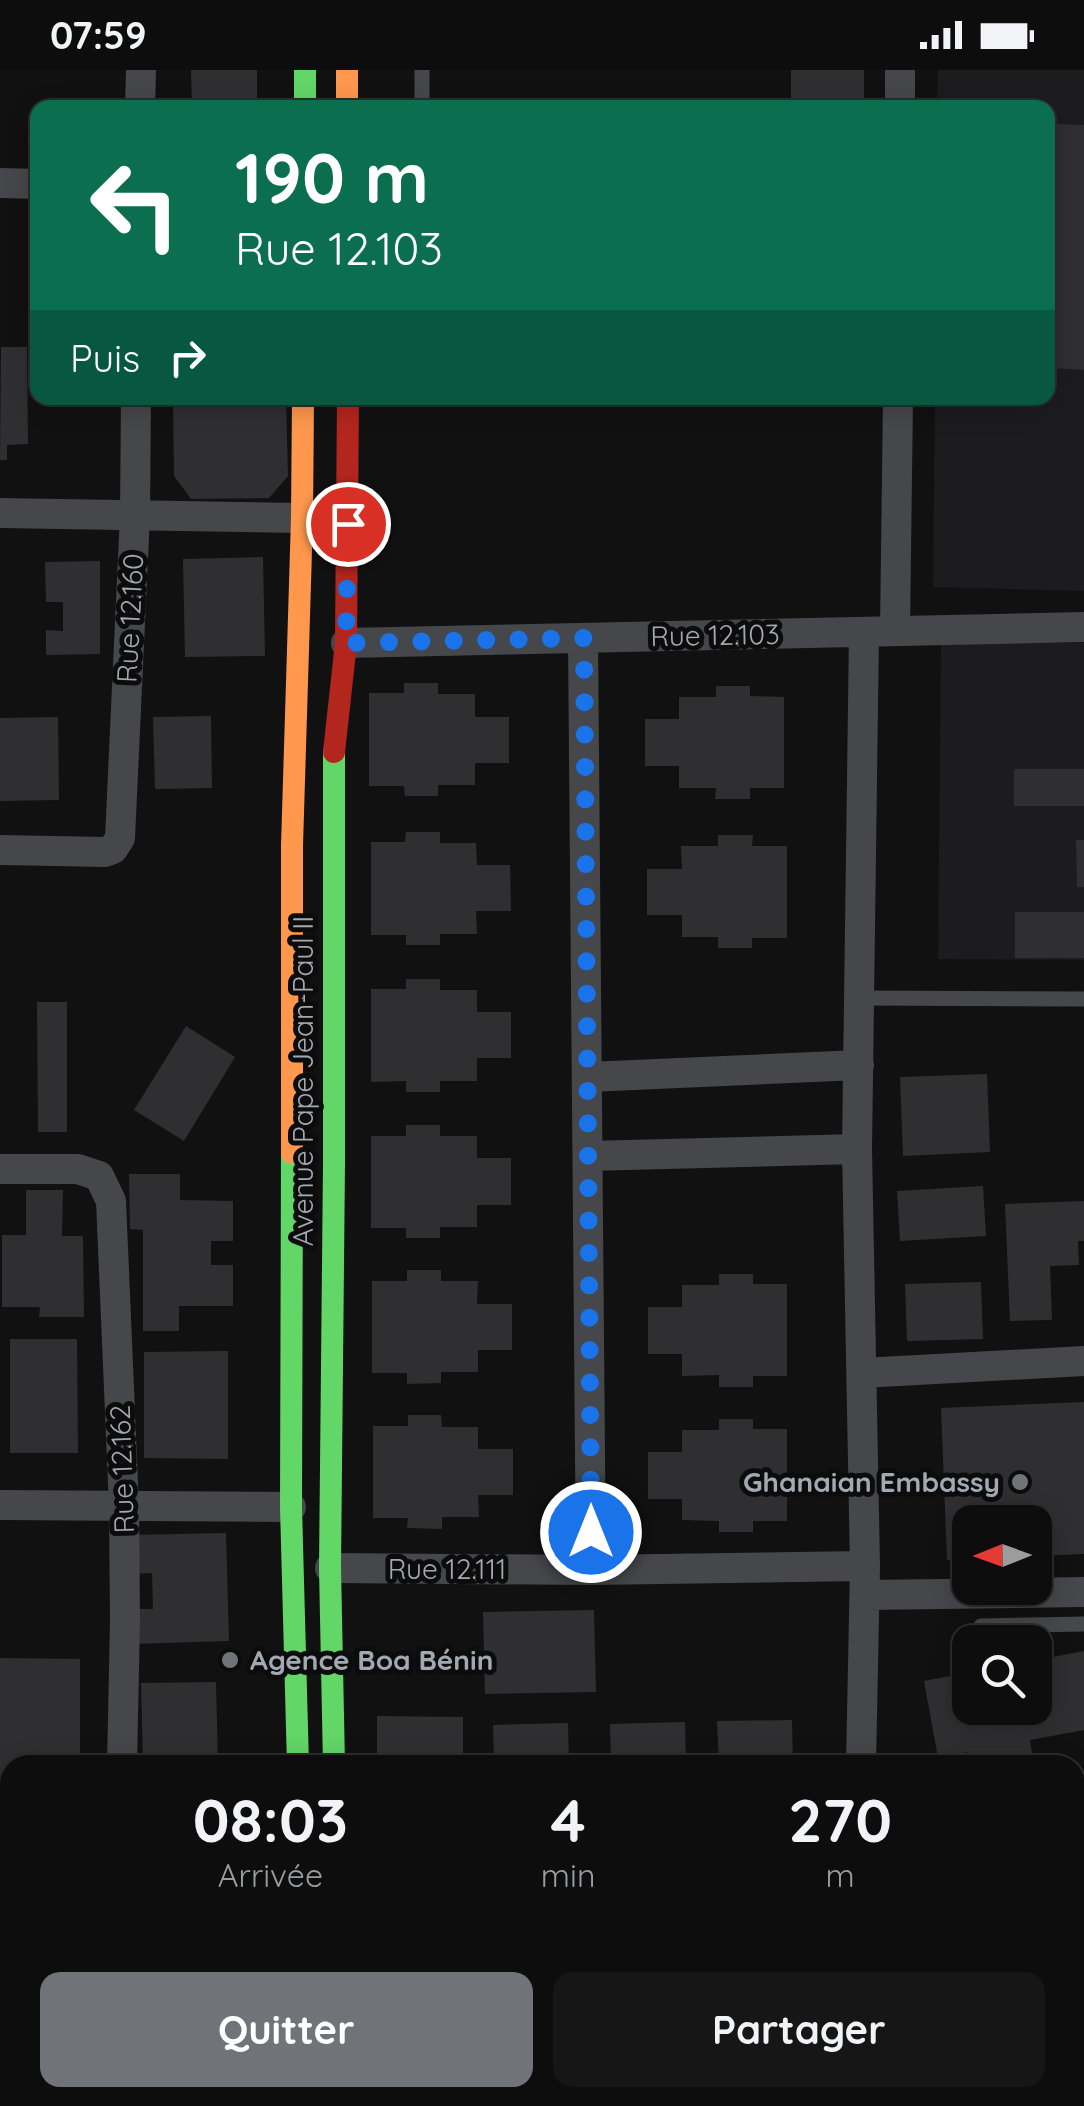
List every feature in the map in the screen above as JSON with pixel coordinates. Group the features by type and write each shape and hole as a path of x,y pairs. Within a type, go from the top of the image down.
{"main road":[{"path":"305,100 306,70"},
{"path":"347,70 347,100"},
{"name":"Avenue Pape Jean-Paul II","path":"298,1755 291,1508 292,846 303,405"},
{"name":"Avenue Pape Jean-Paul II","path":"334,1755 330,1568 334,747 346,643 348,405"}],"street":[{"path":"140,100 141,70"},
{"path":"900,70 900,100"},
{"path":"0,183 30,184"},
{"name":"Rue 12.160","path":"0,850 104,852 114,849 120,838 135,515 136,405"},
{"path":"895,631 898,405"},
{"path":"0,513 302,518"},
{"name":"Rue 12.103","path":"346,643 1084,627"},
{"path":"862,1755 865,1580 858,1148 864,632"},
{"path":"584,638 592,1570"},
{"path":"588,1077 859,1065"},
{"path":"588,1156 858,1148"},
{"name":"Rue 12.162","path":"0,1169 78,1170 99,1176 111,1201 124,1506 122,1755"},
{"path":"862,1374 1084,1360"},
{"path":"0,1505 291,1508"},
{"name":"Rue 12.111","path":"330,1568 592,1570 1084,1592"}],"lane":[{"path":"422,70 422,100"},
{"path":"860,998 1084,1000"},
{"path":"1032,1625 1084,1624"}],"shaded area":[{"path":"938,70 1084,70 1084,591 933,587 935,405 1055,405 1055,100 937,100"},
{"path":"941,642 1084,643 1084,960 938,959"}],"building":[{"path":"191,70 257,70 257,100 192,100"},
{"path":"791,70 864,70 864,100 791,100"},
{"path":"1057,124 1084,125 1084,370 1055,368"},
{"path":"1,347 27,347 28,444 7,445 7,460 0,460"},
{"path":"173,405 286,405 288,476 269,498 191,499 174,476"},
{"path":"263,557 265,656 185,657 183,559"},
{"path":"100,561 100,654 46,655 46,630 63,631 63,602 46,602 45,562"},
{"path":"404,683 438,683 438,694 475,694 475,717 509,717 509,763 475,763 475,785 438,785 438,796 405,796 404,786 369,786 369,693 404,693"},
{"path":"716,686 750,686 750,696 784,697 784,788 750,788 750,799 715,799 716,788 679,788 679,766 645,766 645,719 679,719 679,697 716,697"},
{"path":"211,716 212,788 155,789 153,717"},
{"path":"58,717 59,800 0,801 0,718"},
{"path":"1014,769 1084,769 1084,806 1014,806"},
{"path":"406,832 440,832 440,843 476,843 477,865 510,865 511,911 476,911 477,934 440,934 440,945 406,945 406,935 371,935 371,842 405,842"},
{"path":"718,835 753,835 752,846 787,846 787,938 752,938 752,948 718,948 718,937 682,937 682,915 647,915 647,869 682,869 681,846 718,846"},
{"path":"1076,840 1084,840 1084,887 1077,887"},
{"path":"1015,912 1084,912 1084,958 1015,958"},
{"path":"406,979 440,979 440,990 477,990 477,1012 511,1012 511,1058 477,1058 477,1081 440,1081 440,1092 406,1092 406,1081 371,1082 371,989 406,989"},
{"path":"37,1002 67,1002 67,1132 38,1132"},
{"path":"186,1026 235,1057 184,1141 134,1110"},
{"path":"987,1074 990,1152 903,1156 900,1077"},
{"path":"406,1125 440,1125 440,1136 477,1136 477,1158 511,1158 511,1205 477,1205 477,1227 440,1227 440,1238 406,1238 406,1228 371,1228 371,1136 406,1136"},
{"path":"129,1174 180,1174 180,1200 233,1201 233,1241 211,1241 211,1265 233,1265 233,1306 179,1306 179,1331 143,1331 143,1230 130,1229"},
{"path":"983,1186 986,1236 900,1241 897,1191"},
{"path":"26,1190 63,1190 62,1236 83,1236 84,1317 39,1317 40,1307 2,1307 2,1235 26,1235"},
{"path":"1084,1201 1084,1241 1078,1241 1079,1265 1050,1266 1052,1320 1010,1321 1005,1204"},
{"path":"407,1270 441,1270 441,1281 478,1281 477,1304 512,1304 512,1350 478,1350 478,1372 441,1372 441,1383 407,1384 407,1373 372,1373 372,1281 407,1281"},
{"path":"719,1274 753,1274 753,1284 787,1284 787,1376 753,1376 753,1387 719,1387 719,1375 682,1376 682,1354 648,1354 648,1307 682,1307 682,1285 719,1285"},
{"path":"981,1282 983,1339 907,1341 905,1284"},
{"path":"10,1339 77,1339 78,1453 10,1453"},
{"path":"228,1351 228,1459 144,1458 144,1352"},
{"path":"1084,1402 1084,1554 1052,1555 1052,1505 952,1505 952,1560 947,1560 941,1408"},
{"path":"408,1415 441,1415 442,1427 478,1427 478,1449 513,1449 513,1495 478,1495 479,1517 442,1517 442,1529 407,1528 408,1518 373,1518 373,1426 408,1426"},
{"path":"719,1419 753,1419 753,1429 787,1429 787,1521 753,1521 753,1532 719,1532 719,1521 682,1520 682,1499 648,1499 648,1452 682,1452 682,1430 719,1430"},
{"path":"226,1533 229,1641 132,1644 131,1609 153,1609 152,1573 131,1574 130,1535"},
{"path":"594,1610 596,1692 485,1694 483,1612"},
{"path":"1084,1651 1084,1730 1030,1740 1032,1755 967,1752 937,1755 924,1681 952,1676 952,1725 1052,1725 1052,1657"},
{"path":"0,1658 80,1659 80,1755 0,1755"},
{"path":"216,1682 218,1755 143,1755 141,1683"},
{"path":"377,1716 463,1717 463,1755 377,1755"},
{"path":"792,1720 793,1755 719,1755 717,1721"},
{"path":"685,1722 686,1755 611,1755 610,1724"},
{"path":"568,1723 569,1755 494,1755 493,1725"}],"traffic: fast":[{"path":"305,70 305,100"},
{"path":"334,752 330,1568 334,1755"},
{"path":"292,1153 291,1507 298,1755"}],"traffic: slow":[{"path":"347,70 347,100"},
{"path":"292,1153 292,846 303,405"}],"traffic: jam":[{"path":"334,752 346,643 348,405"}],"place":[{"name":"Ghanaian Embassy","path":"1020,1482"},
{"name":"Agence Boa Bénin","path":"230,1660"}],"route":[{"path":"348,524 346,643 584,638 591,1532"}]}
